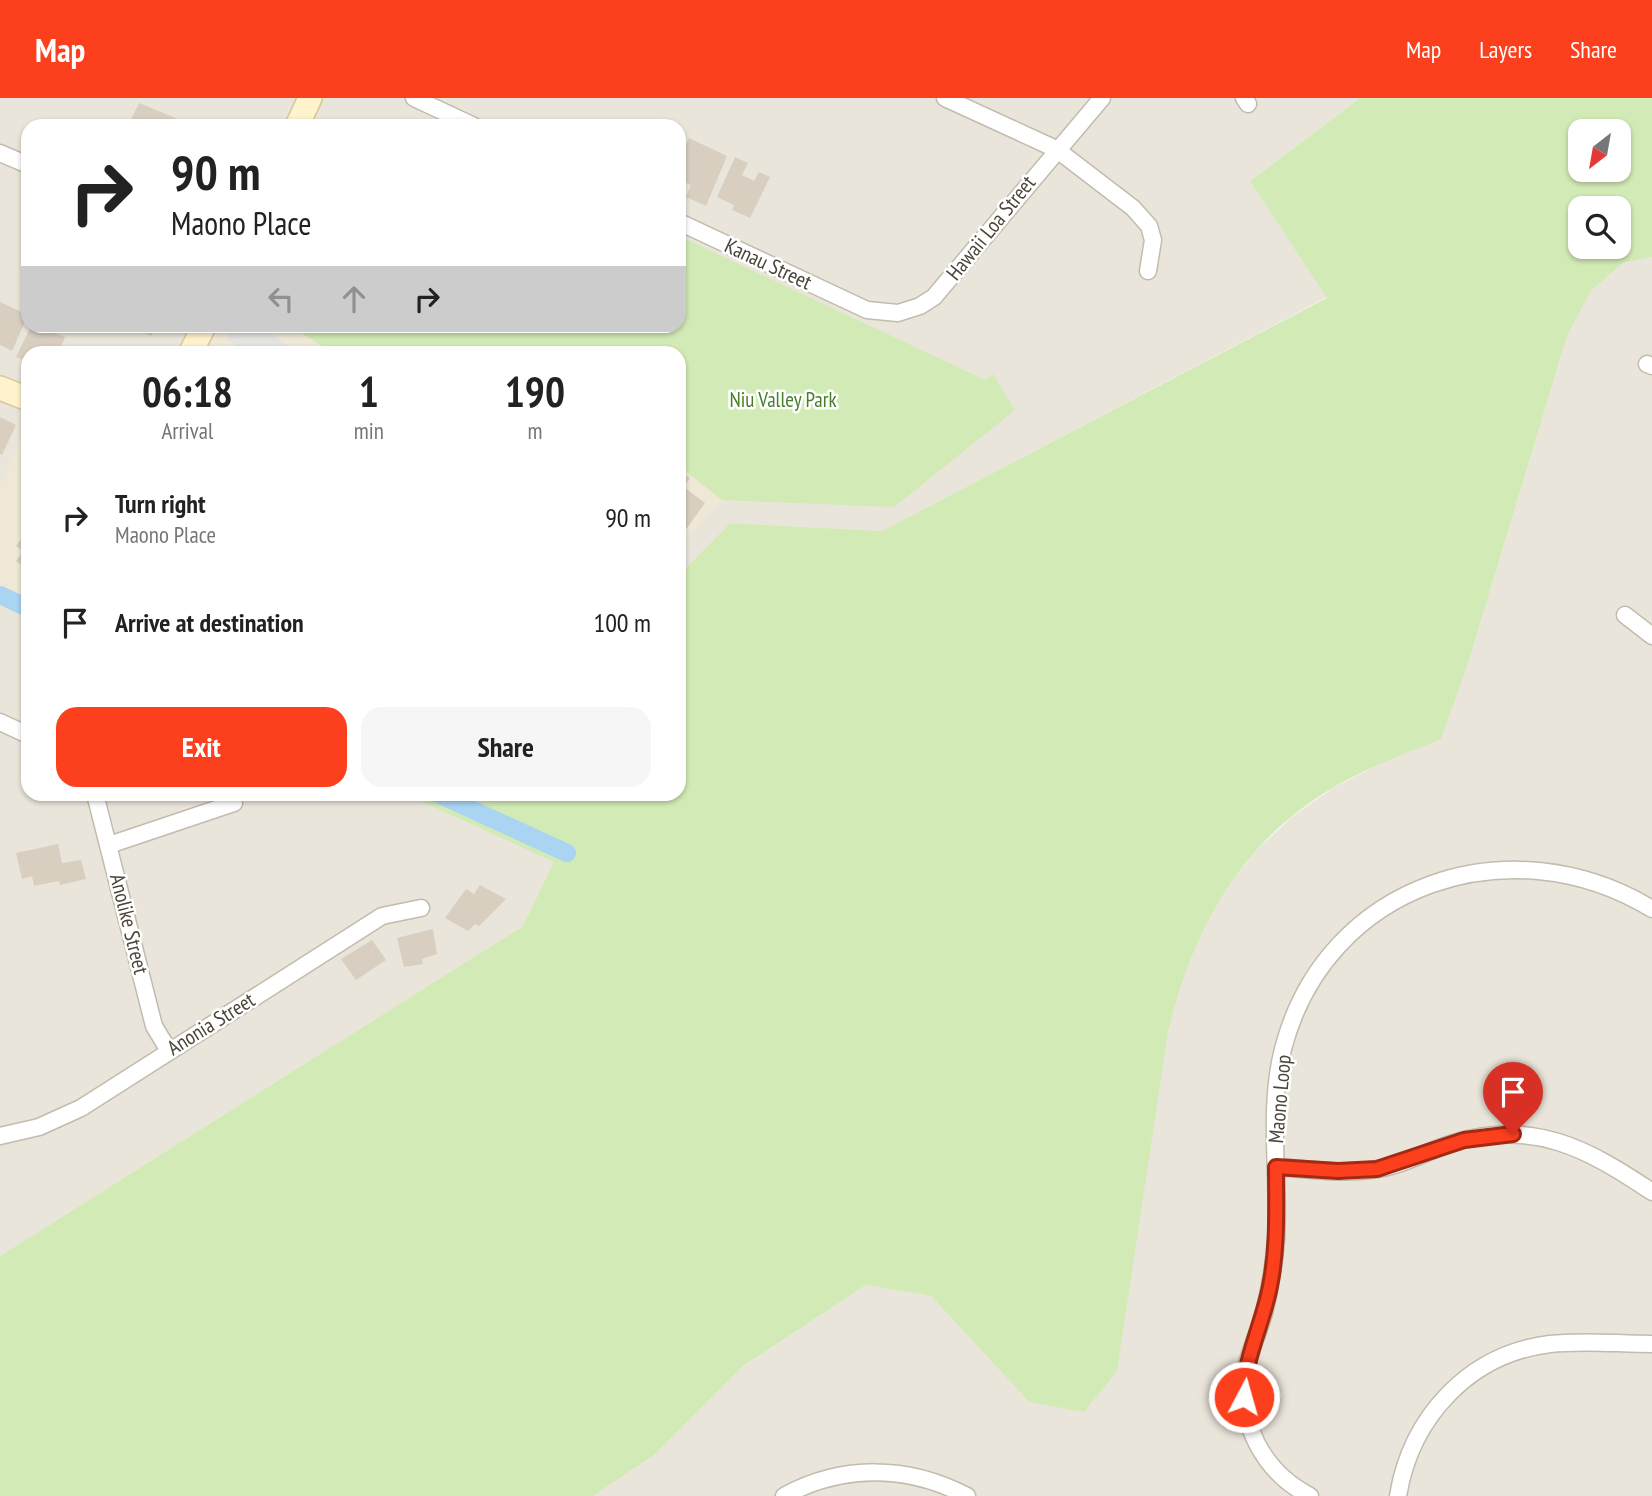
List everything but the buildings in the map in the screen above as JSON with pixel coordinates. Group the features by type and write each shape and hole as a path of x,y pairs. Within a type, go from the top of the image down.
{"street":[{"path":"300,119 310,98"},
{"path":"414,98 459,119"},
{"path":"945,98 1055,149 1133,208 1149,226 1153,240 1148,271"},
{"name":"Hawaii Loa Street","path":"857,306 891,314 910,310 927,302 944,286 1055,149 1102,98"},
{"path":"0,153 21,163"},
{"name":"Kanau Street","path":"686,225 857,306"},
{"path":"0,388 21,396"},
{"path":"1625,615 1652,636"},
{"path":"0,722 21,732"},
{"name":"Anolike Street","path":"97,801 154,1026 169,1051"},
{"path":"109,845 234,803"},
{"name":"Maono Loop","path":"1310,1496 1287,1482 1265,1458 1250,1429 1244,1397 1246,1370 1264,1315 1274,1261 1278,1074 1290,1027 1311,983 1340,944 1377,912 1442,880 1478,871 1515,868 1564,873 1589,879 1652,909"},
{"name":"Anonia Street","path":"0,1136 39,1126 81,1108 382,916 421,908"},
{"path":"1276,1167 1338,1171 1377,1169 1464,1140 1513,1134 1552,1139 1590,1152 1652,1192"},
{"path":"1398,1496 1407,1458 1424,1424 1448,1393 1478,1370 1513,1353 1551,1344 1652,1344"},
{"path":"784,1496 836,1476 876,1471 916,1476 967,1496"}],"shaded area":[{"path":"0,98 1360,98 1250,181 1327,297 882,531 730,523 686,568 686,346 21,346 21,801 422,801 555,862 523,926 0,1256"},
{"path":"1652,257 1652,1496 593,1496 654,1455 743,1366 866,1285 931,1296 1029,1402 1168,1032 1179,983 1198,936 1223,892 1255,852 1292,817 1333,788 1378,765 1470,657 1567,336 1591,291 1623,263"},
{"path":"216,333 302,333 321,346 210,346"},
{"path":"230,333 271,333 288,346 236,346 227,339"},
{"path":"21,439 21,598 0,589 0,485"},
{"path":"686,472 722,500 686,538"}],"green space":[{"path":"1360,98 1652,98 1652,257 1623,263 1591,291 1567,336 1470,657 1441,739 1373,767 1334,787 1301,809 1272,834 1246,862 1225,892 1206,924 1191,958 1168,1032 1117,1371 1084,1412 1029,1402 931,1296 866,1285 743,1366 654,1455 593,1496 0,1496 0,1256 523,926 554,862 421,801 686,801 686,568 730,523 882,531 1327,298 1250,181"},
{"name":"Niu Valley Park","path":"686,239 985,380 993,374 1015,410 894,507 722,500 686,472 686,346 321,346 302,333 686,333"}],"waterway":[{"path":"0,595 21,605"},
{"path":"453,801 567,853"}],"route":[{"path":"1244,1397 1249,1356 1264,1315 1274,1261 1276,1167 1338,1171 1377,1169 1396,1165 1464,1140 1513,1134"}]}
